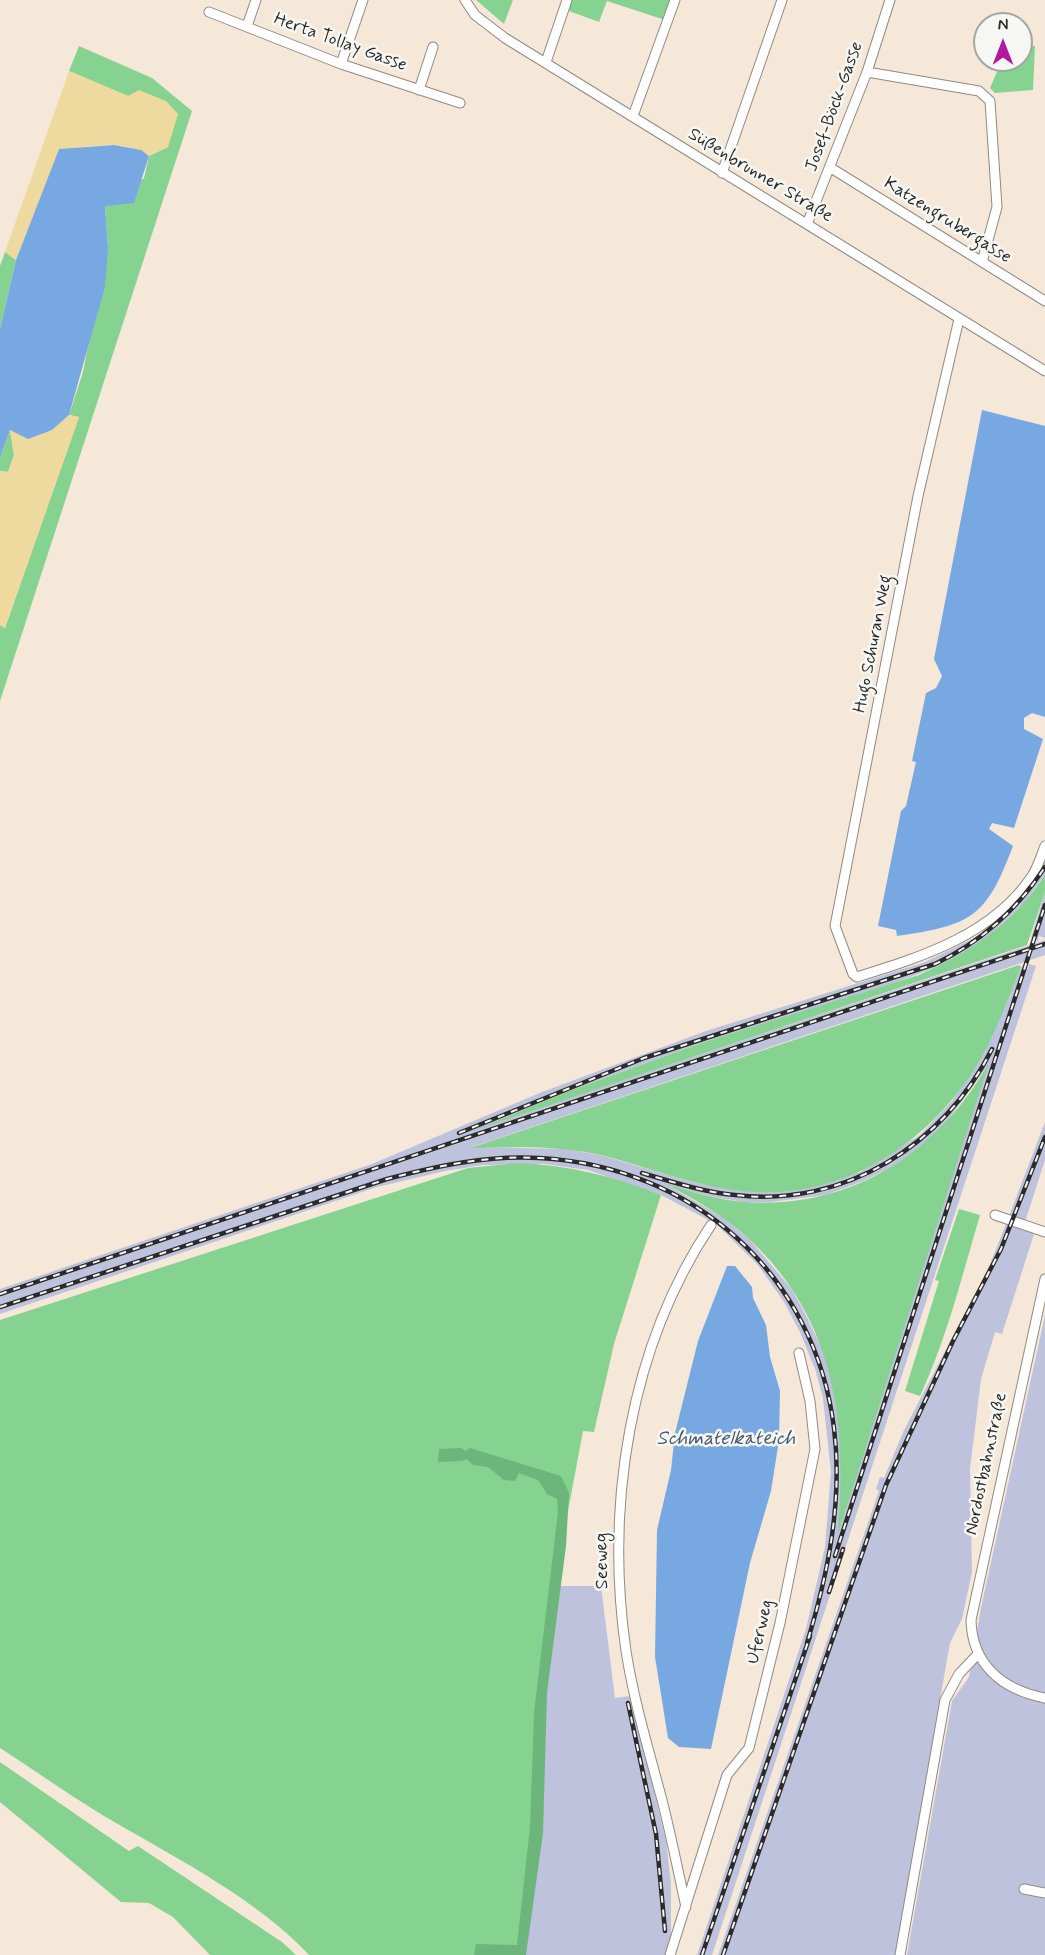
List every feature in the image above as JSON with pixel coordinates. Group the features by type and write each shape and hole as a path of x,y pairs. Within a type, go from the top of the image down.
{"street":[{"path":"247,26 256,0"},
{"path":"341,64 363,0"},
{"name":"Süßenbrunner Straße","path":"465,0 475,15 505,38 1045,371"},
{"path":"546,62 567,0"},
{"path":"633,116 675,0"},
{"path":"722,173 782,0"},
{"name":"Josef-Böck-Gasse","path":"807,224 867,72 890,0"},
{"name":"Herta Tollay Gasse","path":"210,12 341,64 460,103"},
{"path":"419,90 434,47"},
{"path":"867,72 979,91 990,101 997,207 982,262"},
{"name":"Katzengrubergasse","path":"831,168 1045,301"},
{"name":"Hugo Schuran Weg","path":"959,319 918,496 835,926 853,974 857,977 926,955 989,921 1032,875 1045,846"},
{"path":"995,1215 1045,1232"},
{"name":"Seeweg","path":"686,1906 662,1801 642,1730 626,1651 619,1586 619,1534 630,1428 646,1364 675,1288 711,1225"},
{"name":"Nordostbahnstraße","path":"1045,1279 975,1593 971,1630 977,1655 1006,1686 1045,1698"},
{"name":"Uferweg","path":"670,1955 727,1776 749,1748 780,1623 808,1493 815,1437 810,1401 799,1353"},
{"path":"900,1955 945,1700 959,1674 977,1655"},
{"path":"1024,1889 1045,1893"}],"shaded area":[{"path":"1045,859 1045,875 1024,903 983,942 952,961 884,987 704,1042 564,1093 485,1126 1045,940 1045,955 472,1147 566,1149 604,1156 692,1182 741,1191 790,1190 860,1172 920,1135 952,1101 990,1040 1021,967 1028,969 1029,964 1036,966 712,1955 697,1955 806,1629 825,1547 831,1472 823,1398 815,1369 800,1332 784,1302 758,1265 716,1224 661,1195 588,1170 544,1164 483,1165 445,1171 377,1187 0,1314 0,1289 372,1164 542,1092 706,1031 925,962 980,935 1010,908","holes":["987,1067 939,1211 839,1530 842,1465 838,1407 828,1362 806,1315 791,1288 750,1240 724,1218 669,1186 713,1197 745,1202 771,1202 826,1195 861,1182 890,1168 918,1149 942,1128"]},
{"path":"1045,892 1045,938 1039,936 1038,941 1031,938"},
{"path":"1045,1122 1045,1160 1025,1222 1009,1216"},
{"path":"1006,1224 1034,1234 1002,1334 995,1332 981,1379 970,1469 972,1572 962,1619 950,1643 895,1955 718,1955 879,1491 876,1489 880,1477 884,1478 904,1430 988,1269"},
{"path":"1045,1315 1045,1955 907,1955 952,1701 969,1677 981,1608"},
{"path":"554,1586 601,1586 615,1698 631,1696 666,1841 671,1883 671,1936 665,1955 479,1955"}],"green space":[{"path":"476,0 513,0 504,24"},
{"path":"571,0 672,0 665,20 607,1 599,22 569,11"},
{"path":"79,46 152,78 192,111 0,701 0,625 5,628 79,417 69,415 83,372 108,246 105,206 144,178 149,156 168,147 128,96 69,71"},
{"path":"1033,46 1035,46 1033,90 995,93 990,88 997,72 1033,72"},
{"path":"5,252 16,260 0,329 0,266"},
{"path":"10,430 14,455 8,472 0,471 0,458"},
{"path":"1045,875 1045,892 1027,945 475,1130 564,1093 704,1042 919,975 956,956 990,934 1019,908"},
{"path":"1019,965 1021,967 988,1045 974,1070 953,1098 929,1124 903,1146 875,1164 844,1178 811,1187 777,1192 741,1191 689,1181 588,1152 538,1147 470,1148"},
{"path":"989,1063 838,1534 840,1452 837,1413 830,1375 818,1339 801,1304 778,1270 740,1231 709,1209 666,1184 715,1198 746,1202 785,1202 821,1196 856,1185 888,1169 944,1124 968,1095"},
{"path":"518,1163 555,1166 591,1173 626,1182 661,1195 614,1344 594,1432 583,1431 554,1586 537,1793 520,1952 479,1955 309,1955 289,1935 243,1899 86,1805 0,1748 0,1320 468,1168"},
{"path":"959,1209 980,1215 946,1329 920,1396 905,1391 939,1281 935,1280"},
{"path":"461,1448 465,1451 470,1448 561,1476 569,1493 566,1546 547,1693 543,1833 526,1955 474,1955 476,1944 517,1945 530,1827 534,1713 558,1512 557,1499 547,1494 538,1480 519,1473 515,1481 504,1480 488,1467 473,1465 467,1459 438,1462 439,1449"},
{"path":"0,1762 129,1851 138,1846 282,1942 296,1955 210,1955 173,1917 149,1903 121,1902 0,1802"}],"sand":[{"path":"69,71 128,96 139,90 166,101 178,114 168,147 149,156 139,150 117,146 59,149 16,260 5,252"},
{"path":"69,415 79,417 5,628 0,625 0,471 8,472 14,455 10,430 52,430"}],"water":[{"path":"114,145 141,150 149,156 134,203 105,206 108,246 105,287 69,415 52,430 28,439 10,430 0,458 0,329 16,260 59,149"},
{"path":"982,410 1045,426 1045,717 1032,713 1024,718 1024,729 1043,739 1014,828 992,823 989,829 1013,846 994,888 984,903 973,914 960,921 923,932 897,936 896,930 878,926 901,811 906,806 916,762 912,761 926,693 936,688 942,676 934,659"},
{"name":"Schmatelkateich","path":"727,1266 735,1266 752,1287 753,1298 766,1325 770,1357 780,1391 779,1440 771,1491 750,1563 711,1749 679,1747 668,1738 655,1657 657,1530 671,1470 675,1433 698,1341"}],"railway":[{"path":"459,1133 644,1058 935,964 968,946 997,923 1010,911 1045,867"},
{"path":"835,1556 1045,905"},
{"path":"0,1294 1045,944"},
{"path":"642,1173 711,1192 735,1195 775,1196 814,1191 852,1180 886,1163 918,1141 947,1114 972,1083 992,1049"},
{"path":"723,1955 886,1485 953,1341 1001,1249 1045,1137"},
{"path":"0,1307 387,1179 443,1166 500,1158 539,1158 595,1166 647,1182 695,1206 737,1238 773,1277 802,1322 822,1373 834,1428 837,1483 827,1564 807,1643"},
{"path":"829,1592 843,1549"},
{"path":"702,1955 810,1636"},
{"path":"628,1703 656,1834 665,1931"}]}
